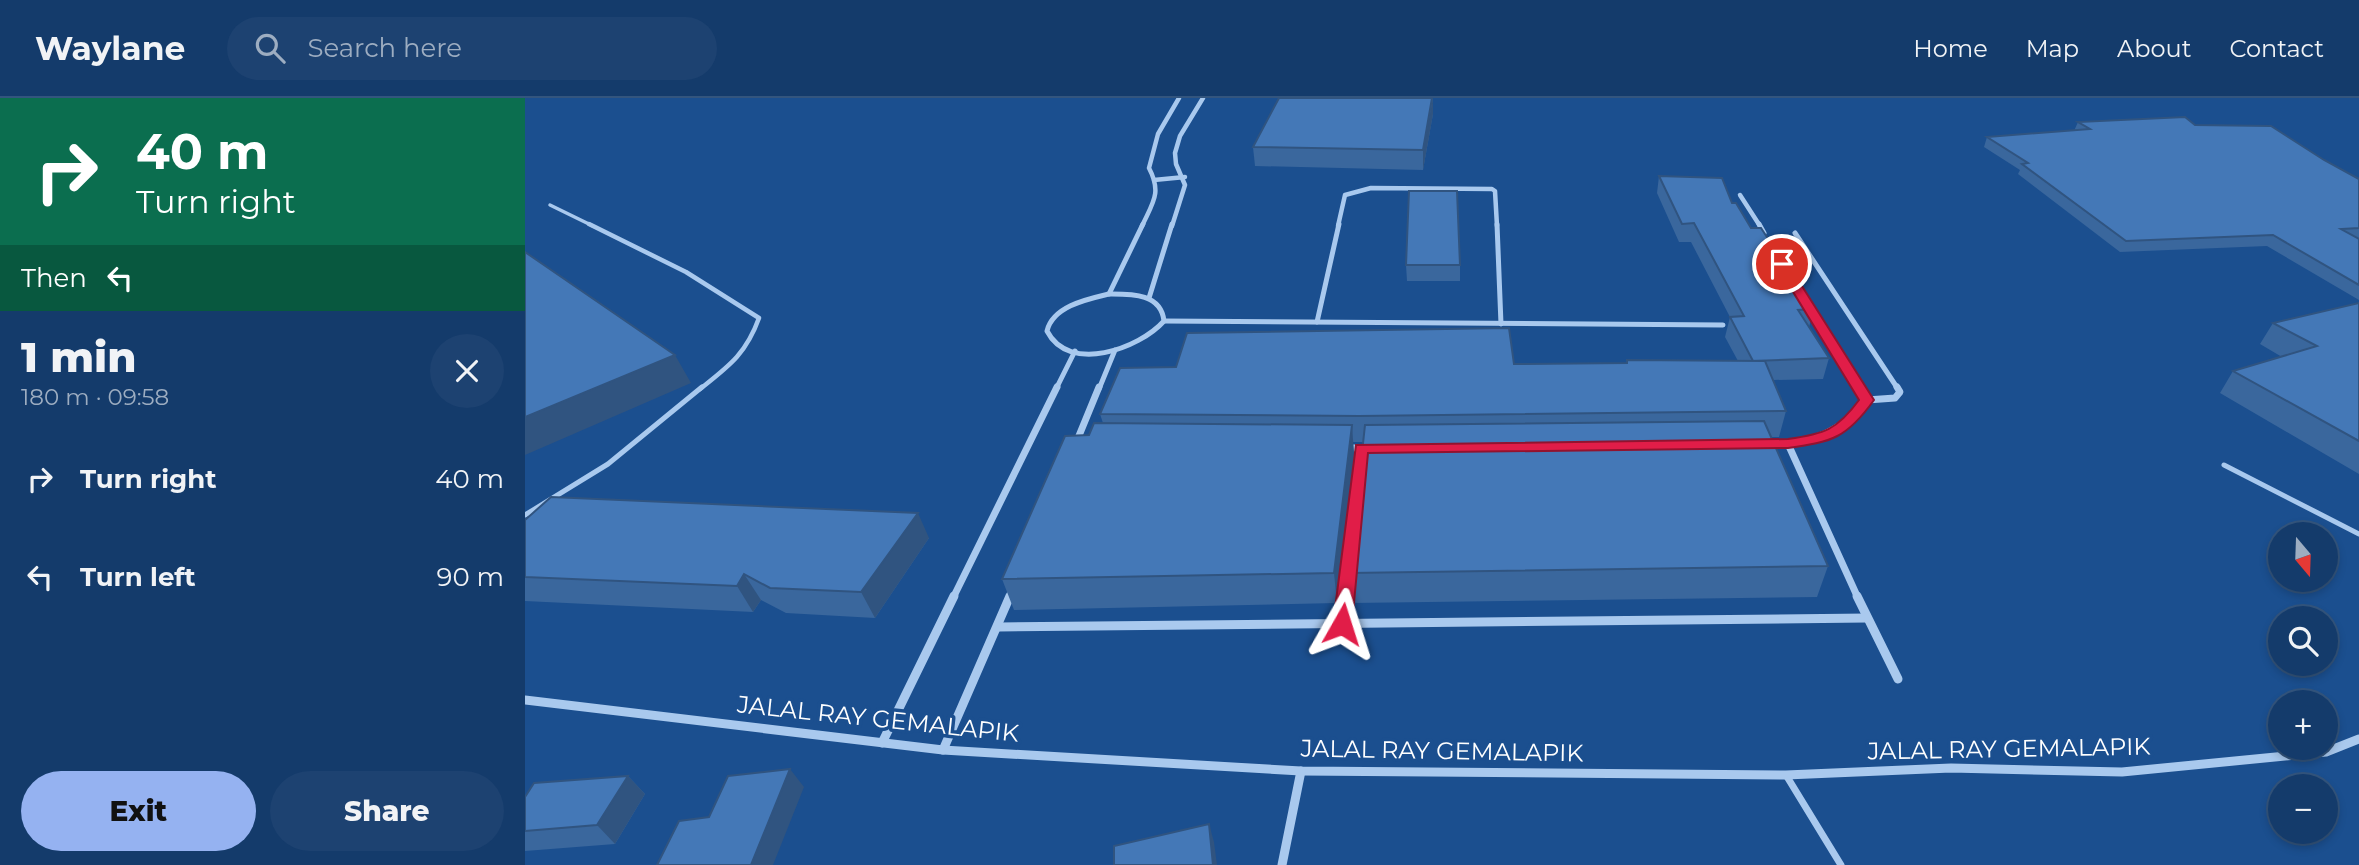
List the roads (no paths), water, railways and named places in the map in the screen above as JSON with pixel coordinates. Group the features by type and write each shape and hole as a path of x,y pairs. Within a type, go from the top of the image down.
{"street":[{"path":"1109,294 1156,199 1154,180 1149,168 1158,134 1179,98"},
{"path":"1149,298 1185,177 1175,160 1176,148 1203,98"},
{"path":"1154,180 1185,177"},
{"path":"1317,323 1345,195 1371,188 1495,191 1501,324"},
{"path":"1740,195 1768,241"},
{"path":"1760,444 1788,444 1826,438 1851,422 1867,400 1895,398 1900,392 1795,233"},
{"path":"1109,294 1131,294 1149,298 1160,304 1165,312 1164,321 1142,341 1115,350 1076,351 1053,341 1048,333 1049,325 1065,309 1078,302 1109,294"},
{"path":"1803,298 1867,400"},
{"path":"1164,321 1723,325"},
{"path":"1088,447 1074,446 1115,350"},
{"path":"882,743 1076,351"},
{"path":"1788,444 1867,618 1898,679"},
{"path":"1334,448 1375,448"},
{"path":"1342,624 1361,449"},
{"path":"943,750 1016,584"},
{"path":"999,627 1867,618"},
{"name":"JALAL RAY GEMALAPIK","path":"525,700 943,750 1301,771 1786,775 1951,768 2122,772 2326,752 2359,739"},
{"path":"1282,865 1301,771"}],"lane":[{"path":"525,515 608,464 735,361 750,342 759,318 686,271 550,205"},
{"path":"2224,465 2359,534"},
{"path":"1786,775 1841,865"}]}
